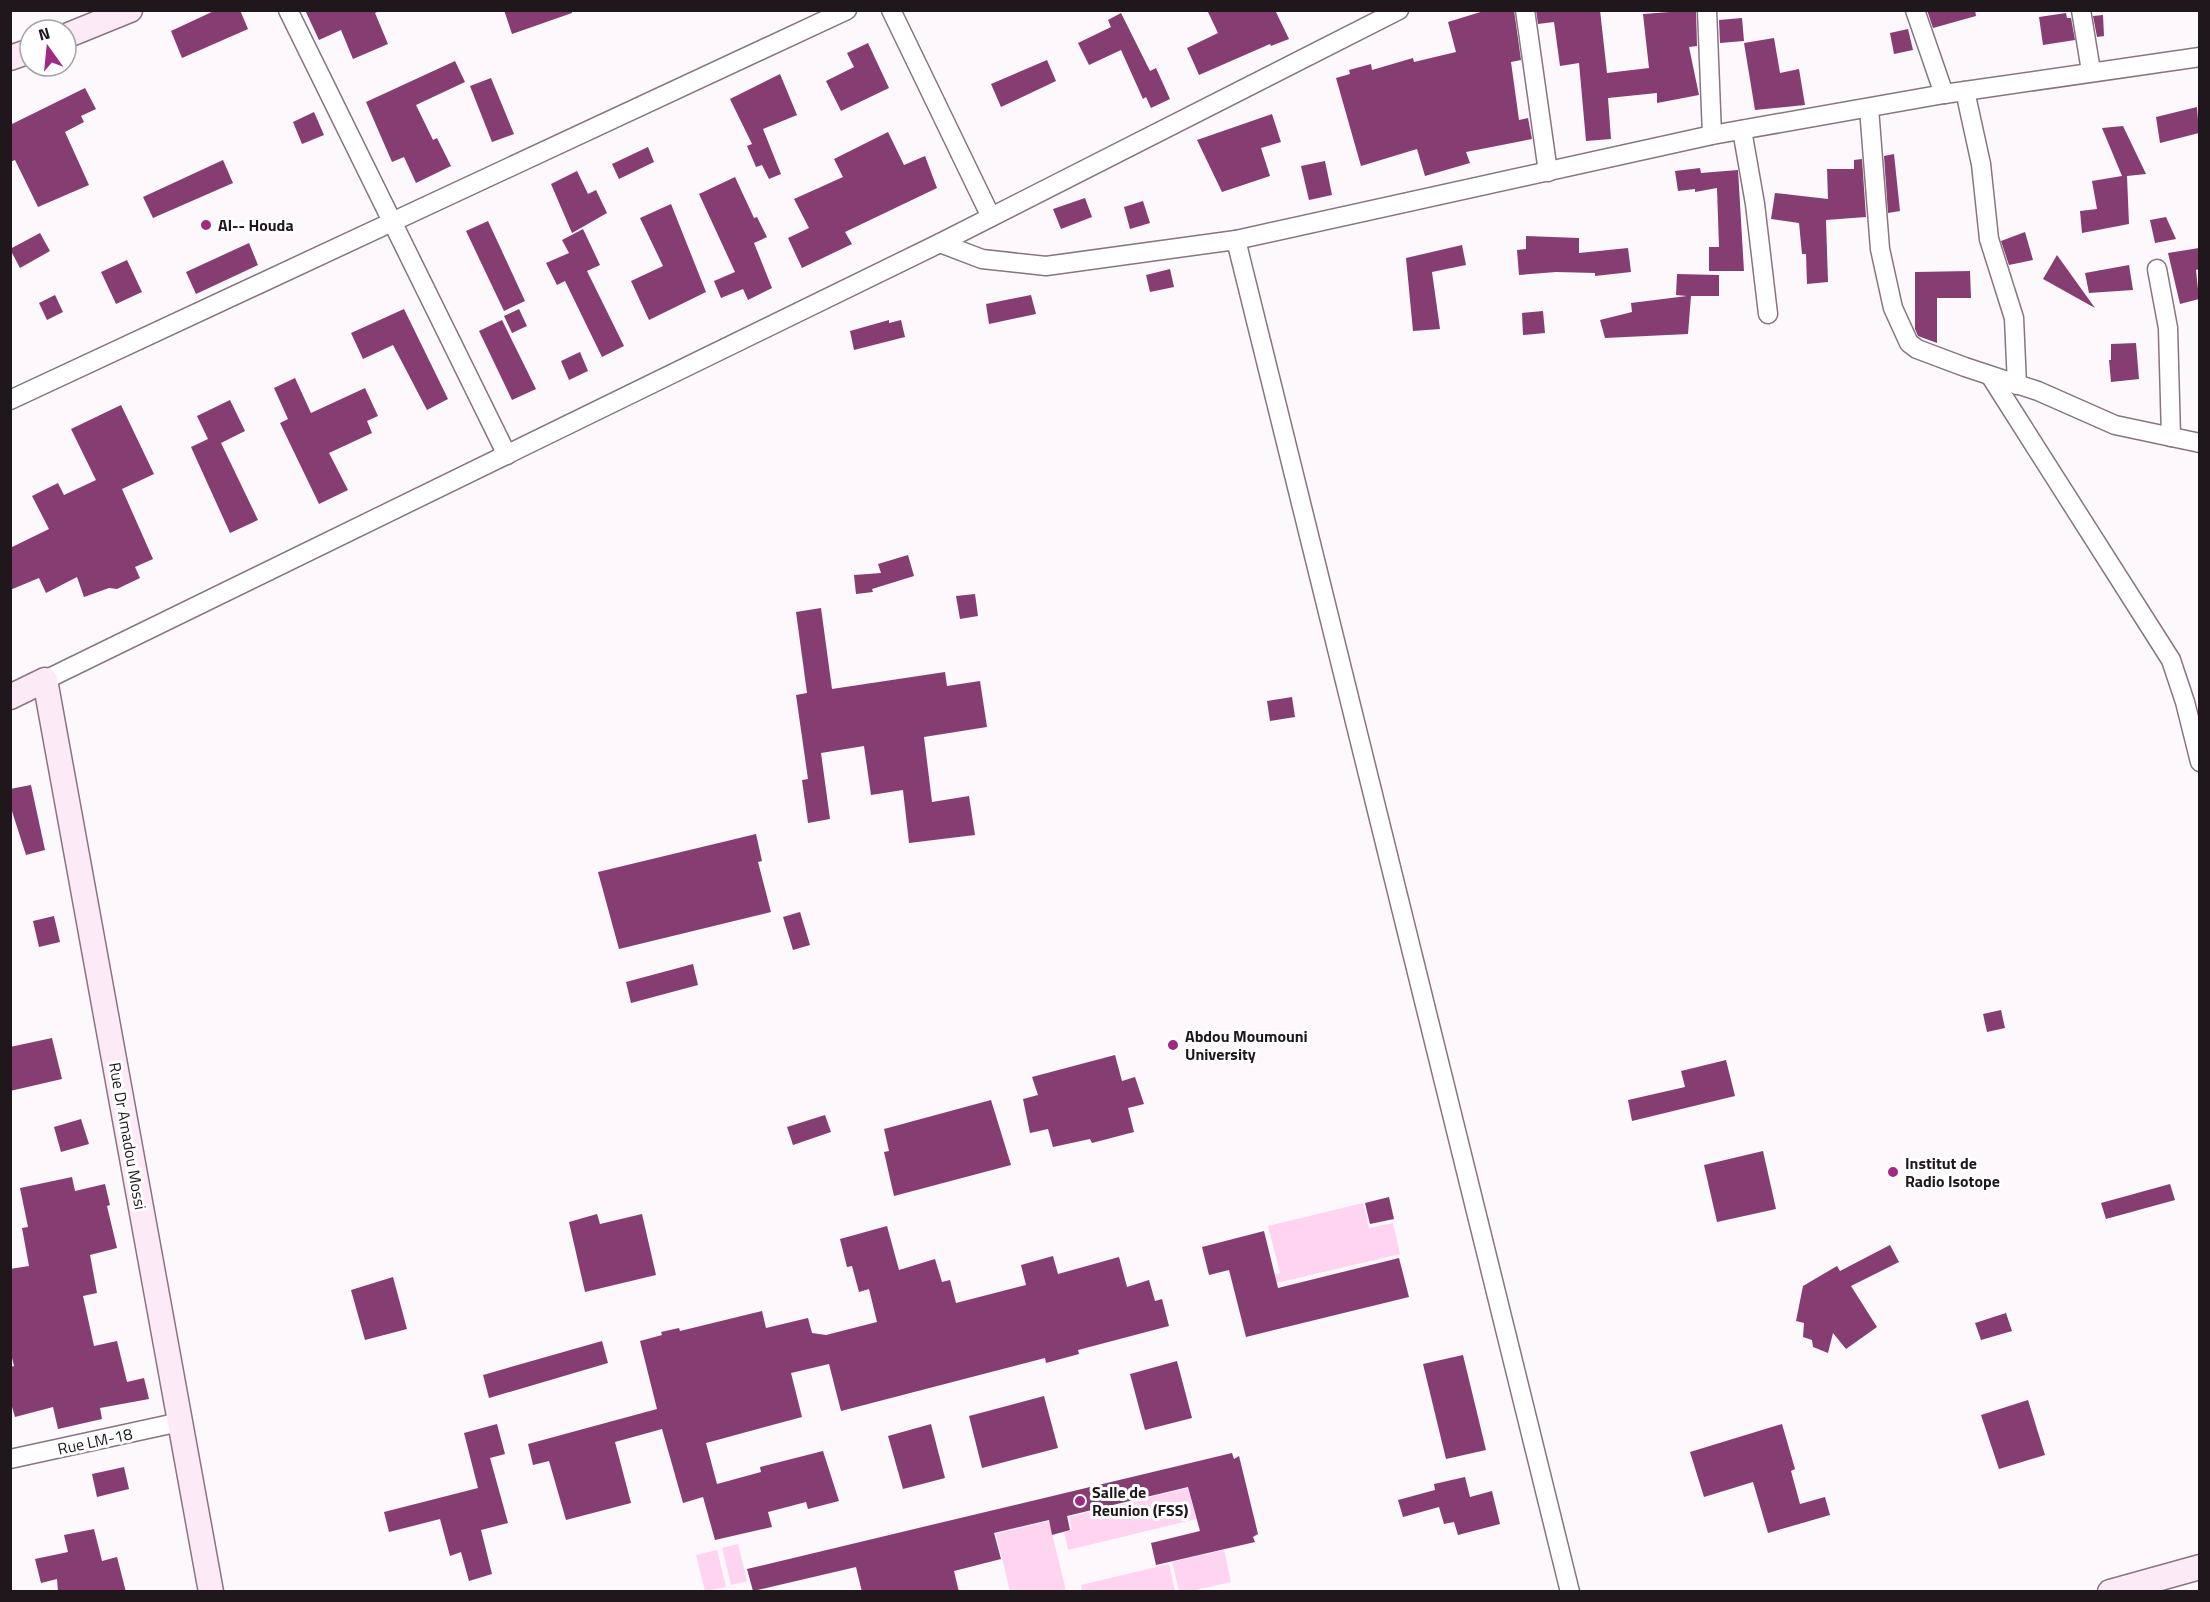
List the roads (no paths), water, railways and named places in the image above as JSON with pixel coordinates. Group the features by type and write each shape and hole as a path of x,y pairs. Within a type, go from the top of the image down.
{"street":[{"path":"78,31 129,10"},
{"path":"288,10 507,454"},
{"path":"10,400 847,10"},
{"path":"891,10 991,217"},
{"path":"10,697 940,243 1399,10"},
{"path":"1525,10 1548,172"},
{"path":"1707,10 1712,135"},
{"path":"1915,10 1944,94"},
{"path":"2081,10 2091,71"},
{"path":"940,243 982,259 1046,266 1236,240 1712,135 1944,94 2199,57"},
{"path":"1965,91 1981,164 1989,239 2014,318 2017,385"},
{"path":"1869,108 1880,249 1893,308 1904,336 1917,349 1991,377 2038,391 2115,425 2199,443"},
{"path":"1742,130 1755,204 1768,314"},
{"path":"1236,240 1570,1592"},
{"path":"2157,269 2168,328 2171,437"},
{"path":"1991,377 2171,660 2185,702 2199,762"},
{"name":"Rue Dr Amadou Mossi","path":"45,681 211,1592"},
{"name":"Rue LM-18","path":"10,1459 180,1422"},
{"path":"2110,1592 2199,1567"}],"place":[{"name":"Al-- Houda","path":"206,225"},
{"name":"Abdou Moumouni University","path":"1173,1045"},
{"name":"Institut de Radio Isotope","path":"1893,1172"},
{"name":"Salle de Reunion (FSS)","path":"1080,1501"}]}
